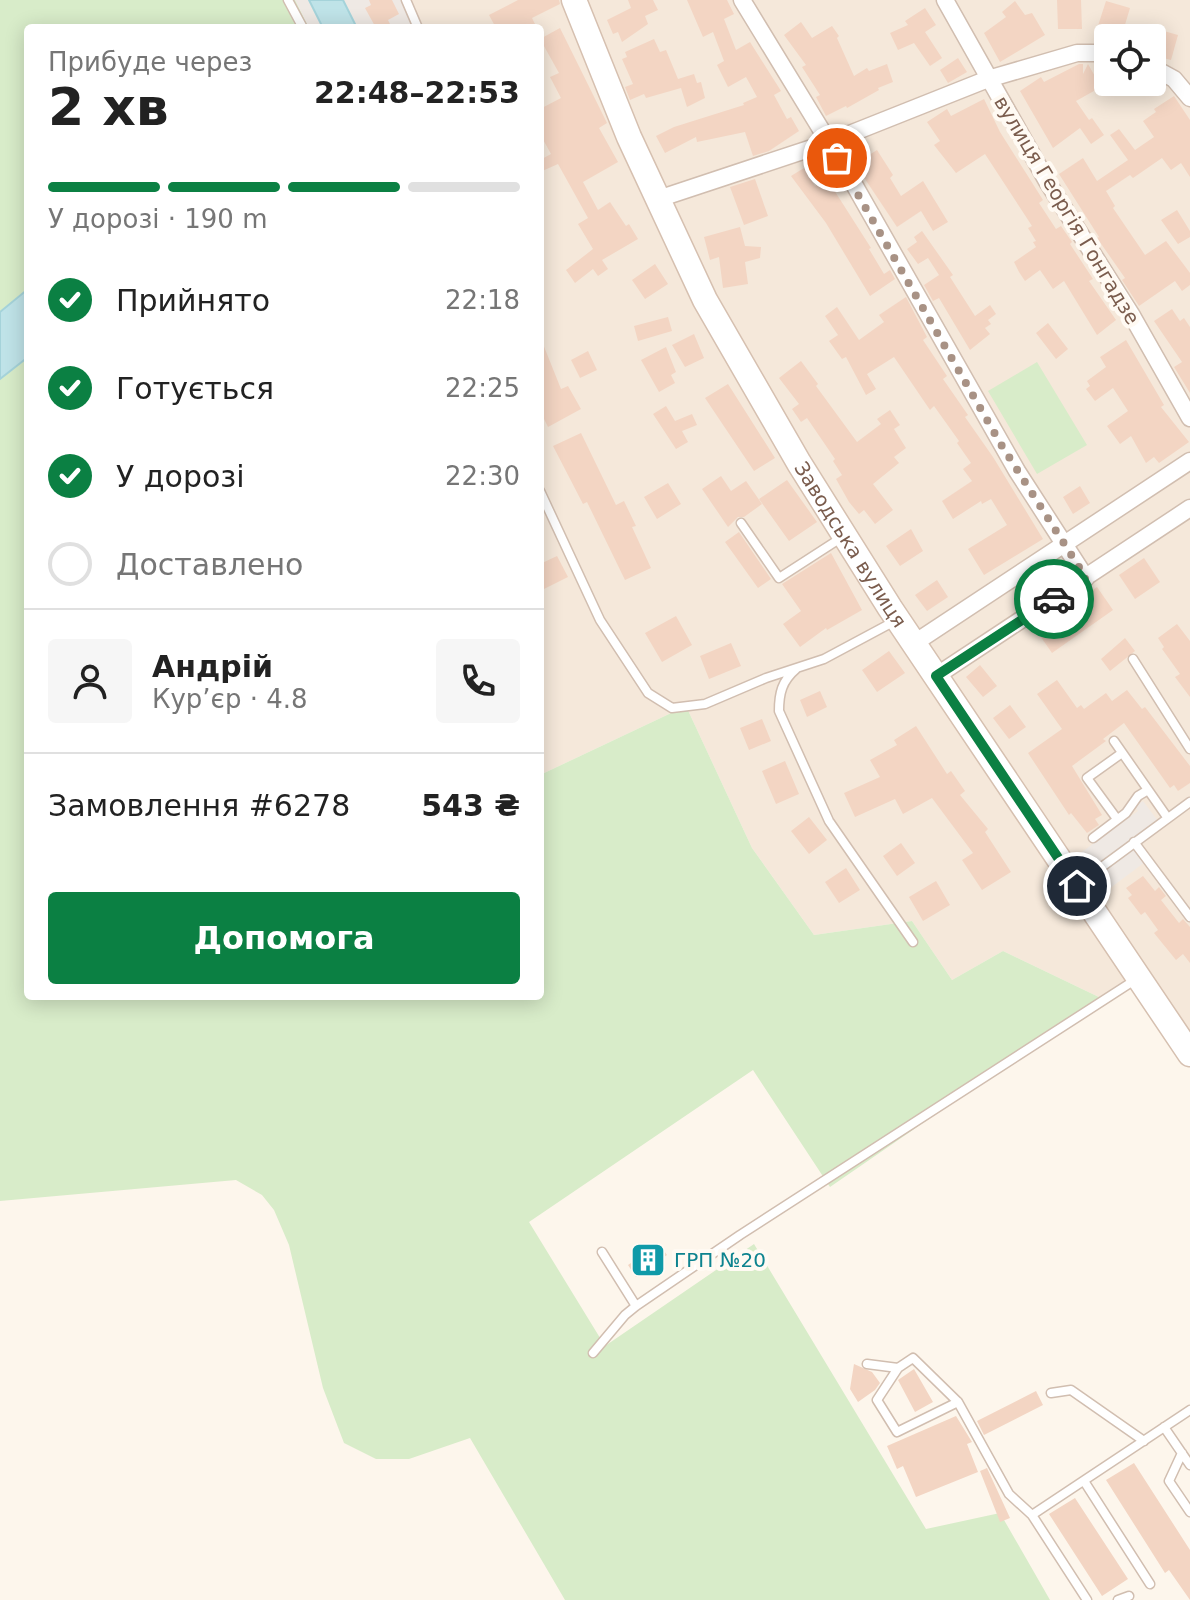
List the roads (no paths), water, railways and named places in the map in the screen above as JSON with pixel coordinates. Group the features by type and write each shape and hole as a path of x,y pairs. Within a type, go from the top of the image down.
{"main road":[{"name":"Заводська вулиця","path":"574,0 629,137 705,300 897,620 1190,1054"}],"street":[{"path":"742,0 861,198 957,370 1086,578"},
{"name":"вулиця Георгія Гонгадзе","path":"945,0 1048,183 1131,314 1190,418"},
{"path":"658,199 827,143 988,79 1077,53 1094,53"},
{"path":"1166,75 1174,79 1190,98"},
{"path":"913,644 1190,461"},
{"path":"936,676 1190,508"}],"lane":[{"path":"288,0 301,24"},
{"path":"406,0 416,24"},
{"path":"544,500 600,620 648,693 672,708 705,704 824,659 897,620"},
{"path":"741,523 779,578 844,535"},
{"path":"1133,659 1190,749"},
{"path":"803,665 787,678 779,693 779,711 829,821 913,942"},
{"path":"1114,741 1167,817"},
{"path":"1117,819 1087,778 1122,753"},
{"path":"1093,838 1126,813 1138,796 1148,790"},
{"path":"1077,886 1190,802"},
{"path":"1134,842 1190,917"},
{"path":"593,1353 636,1306 740,1235 1138,978"},
{"path":"602,1252 636,1306"},
{"path":"958,1402 897,1432 877,1400 898,1368 913,1358 958,1402 1009,1494 1032,1515 1087,1600"},
{"path":"867,1364 898,1368"},
{"path":"1051,1393 1071,1390 1144,1441"},
{"path":"1032,1515 1190,1410"},
{"path":"1164,1427 1190,1465"},
{"path":"1182,1453 1169,1481 1190,1512"},
{"path":"1084,1481 1150,1584"},
{"path":"1118,1600 1129,1596"}],"water":[{"path":"309,0 343,0 355,24 321,24"},
{"path":"24,292 24,360 0,379 0,312"}],"place":[{"name":"ГРП №20","path":"648,1260"}]}
